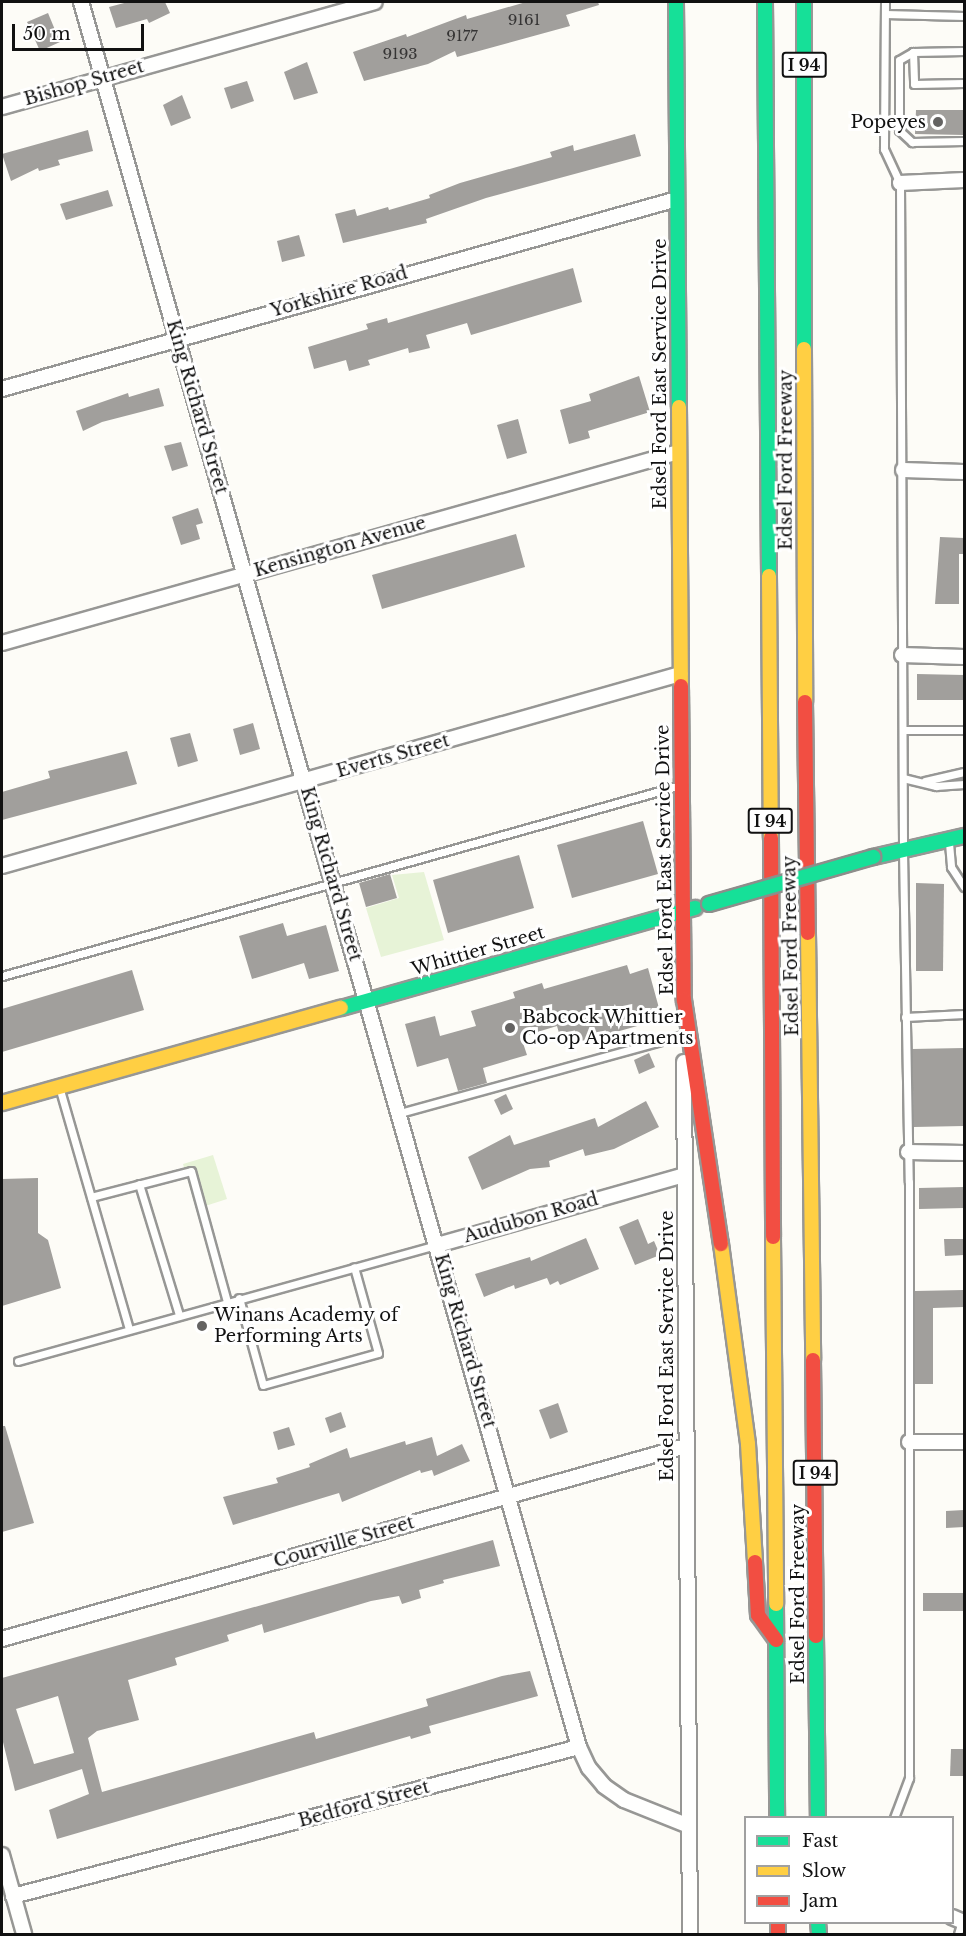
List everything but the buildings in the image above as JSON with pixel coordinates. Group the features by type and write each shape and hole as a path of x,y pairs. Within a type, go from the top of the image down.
{"main road":[{"name":"Edsel Ford East Service Drive","path":"676,2 684,1000"},
{"name":"Edsel Ford Freeway","path":"765,2 777,1816"},
{"name":"Edsel Ford Freeway","path":"804,2 805,707 818,1816"},
{"path":"804,128 819,13"},
{"name":"Whittier Street","path":"2,1102 368,1001 873,857 964,836"},
{"path":"684,1000 708,1144 748,1444 758,1615 776,1641"}],"street":[{"name":"King Richard Street","path":"81,2 400,1113 579,1747"},
{"name":"Bishop Street","path":"2,107 375,2"},
{"path":"900,183 964,180"},
{"name":"Yorkshire Road","path":"2,389 677,199"},
{"name":"Kensington Avenue","path":"2,643 679,452"},
{"path":"903,470 964,472"},
{"path":"902,655 964,657"},
{"name":"Everts Street","path":"2,866 680,674"},
{"name":"Edsel Ford East Service Drive","path":"684,1000 690,1935"},
{"path":"908,1152 964,1153"},
{"name":"Audubon Road","path":"437,1245 684,1175"},
{"path":"909,1442 964,1442"},
{"name":"Courville Street","path":"2,1639 686,1446"},
{"path":"579,1747 604,1786 624,1800 689,1826"},
{"name":"Bedford Street","path":"13,1896 579,1747"},
{"path":"2,1855 24,1935"}],"lane":[{"path":"885,2 884,149 900,183 903,851 908,1152 909,1778 895,1816"},
{"path":"885,14 964,16"},
{"path":"964,51 913,52 899,60 898,85 898,123 905,139 950,144 964,141"},
{"path":"913,52 914,84 964,83"},
{"path":"885,85 898,85"},
{"path":"903,730 964,730"},
{"path":"925,781 964,772"},
{"path":"903,778 925,781 936,786 964,783"},
{"path":"2,976 682,784"},
{"path":"948,840 951,867 964,887"},
{"path":"905,1017 964,1014"},
{"path":"400,1113 684,1035"},
{"path":"59,1087 129,1329"},
{"path":"91,1197 191,1171 227,1302"},
{"path":"139,1184 179,1315"},
{"name":"Audubon Road","path":"18,1361 437,1245"},
{"path":"239,1298 263,1385 378,1353 354,1267"}],"green space":[{"path":"424,872 444,940 381,957 366,908 399,898 392,875"},
{"path":"213,1155 227,1199 196,1209 183,1164"}],"traffic: fast":[{"path":"676,2 679,407"},
{"path":"765,2 769,576"},
{"path":"804,2 804,349"},
{"path":"873,857 964,836"},
{"path":"709,904 873,857"},
{"path":"341,1008 695,908"},
{"path":"776,1604 777,1816"},
{"path":"816,1636 818,1816"},
{"path":"818,1924 819,1934"}],"traffic: slow":[{"path":"804,349 805,702"},
{"path":"679,407 681,686"},
{"path":"769,576 771,838"},
{"path":"808,933 813,1360"},
{"path":"2,1103 341,1008"},
{"path":"773,1237 776,1604"},
{"path":"721,1244 748,1444 755,1562"}],"traffic: jam":[{"path":"681,686 684,1000"},
{"path":"805,702 808,933"},
{"path":"771,838 773,1237"},
{"path":"684,1000 721,1244"},
{"path":"813,1360 816,1636"},
{"path":"755,1562 758,1615 776,1640"},
{"path":"778,1924 778,1934"}],"place":[{"name":"Popeyes","path":"938,122"},
{"name":"Babcock Whittier Co-op Apartments","path":"510,1028"},
{"name":"Winans Academy of Performing Arts","path":"202,1326"}]}
